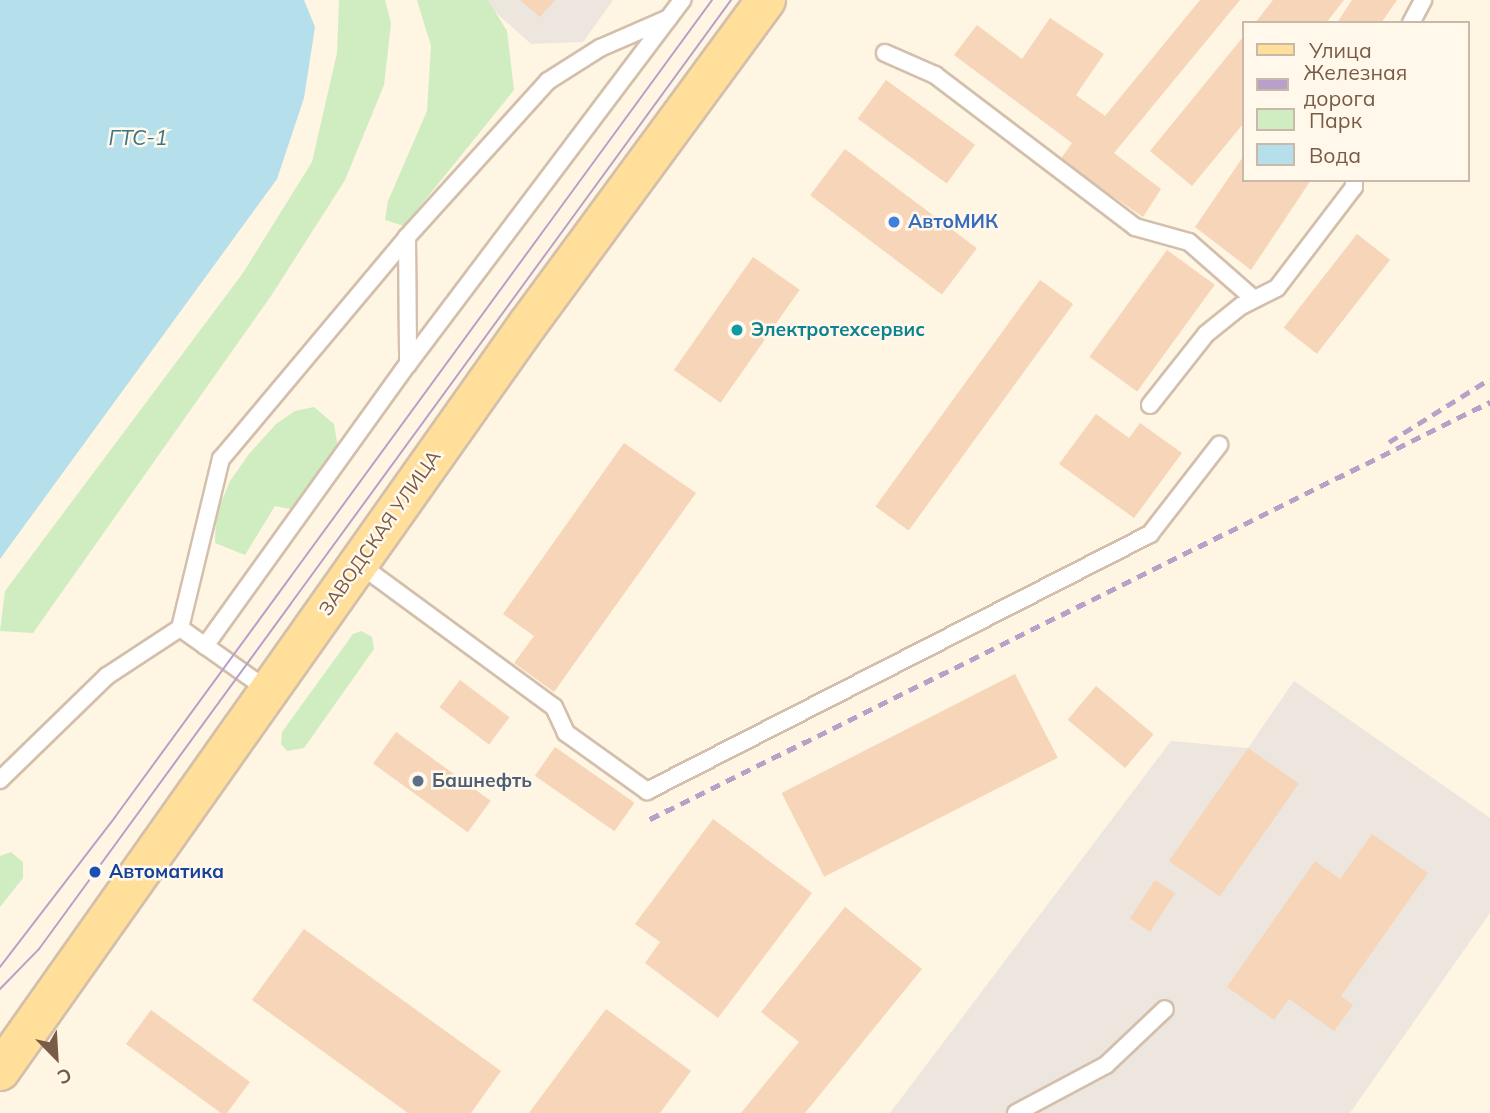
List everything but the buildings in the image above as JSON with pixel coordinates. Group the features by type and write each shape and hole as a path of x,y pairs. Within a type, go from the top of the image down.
{"main road":[{"name":"ЗАВОДСКАЯ УЛИЦА","path":"0,1070 268,690 766,0"}],"lane":[{"path":"205,646 408,364 682,0"},
{"path":"1411,21 1423,0"},
{"path":"0,780 107,676 180,628 220,459 407,237 548,81 600,48 669,18"},
{"path":"885,53 935,75 1135,227 1189,242 1254,299"},
{"path":"1150,405 1206,334 1254,299 1277,288 1354,187 1354,182"},
{"path":"407,237 408,364"},
{"path":"359,564 554,707 566,733 648,791 1150,534 1219,444"},
{"path":"180,628 268,690"},
{"path":"1016,1113 1106,1065 1165,1009"}],"shaded area":[{"path":"482,0 613,0 583,42 531,44"},
{"path":"1294,681 1490,818 1490,913 1350,1113 890,1113 1171,741 1248,748"}],"green space":[{"path":"339,0 385,0 391,23 384,85 345,180 271,296 33,633 0,631 5,591 243,273 312,162 337,53"},
{"path":"417,0 488,0 507,31 514,90 404,226 385,220 388,201 427,111 431,46"},
{"path":"314,407 334,424 338,448 295,510 275,506 245,555 215,543 216,515 230,481 249,454 276,424 295,411"},
{"path":"361,631 372,637 374,649 304,748 287,751 281,744 282,732 353,634"},
{"path":"11,852 23,862 23,878 0,907 0,856"}],"water":[{"name":"ГТС-1","path":"0,0 304,0 315,27 304,98 277,179 0,559"}],"tram line":[{"path":"0,967 115,817 712,0"},
{"path":"0,989 39,949 731,0"}],"railway":[{"path":"1389,442 1490,379"},
{"path":"650,819 1490,402"}],"place":[{"name":"АвтоМИК","path":"894,222"},
{"name":"Электротехсервис","path":"737,330"},
{"name":"Башнефть","path":"418,781"},
{"name":"Автоматика","path":"95,872"}]}
